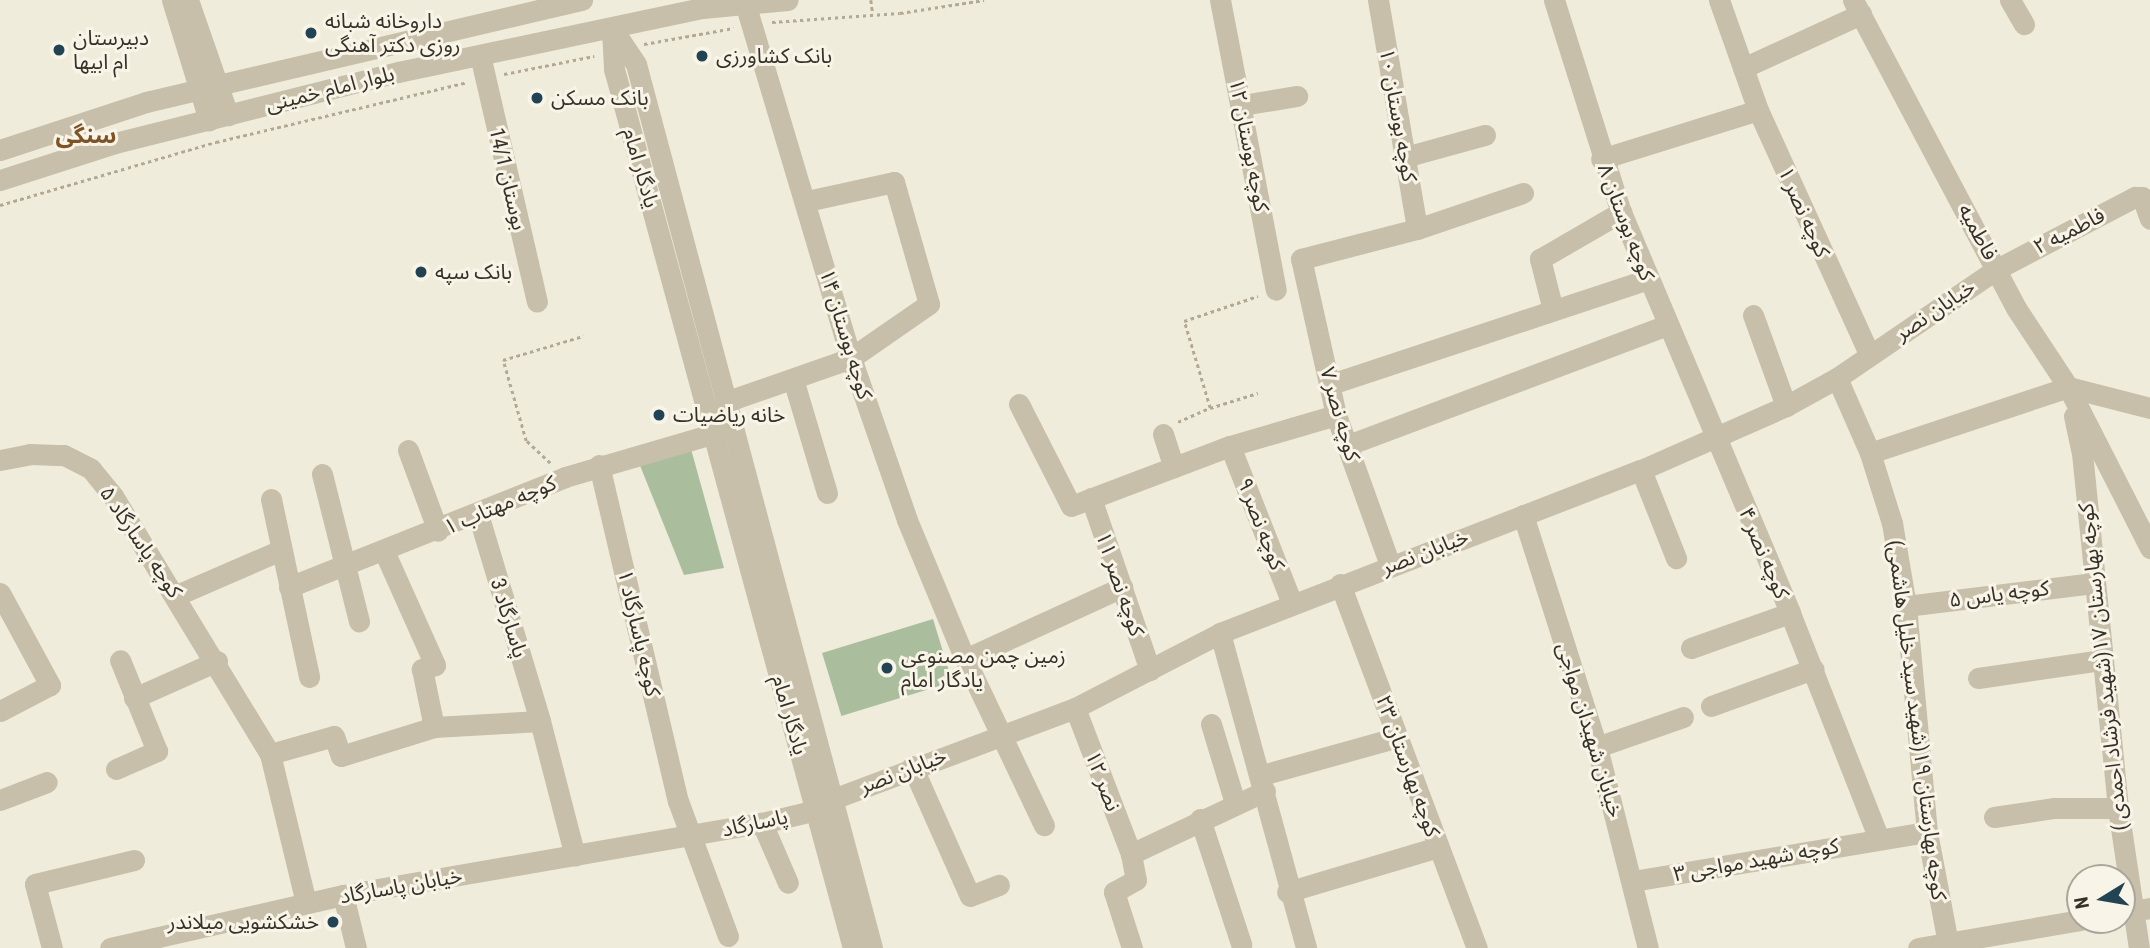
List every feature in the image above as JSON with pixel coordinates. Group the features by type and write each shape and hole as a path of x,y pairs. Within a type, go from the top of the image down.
{"street":[{"path":"172,0 210,87"},
{"path":"188,0 219,117"},
{"name":"بلوار امام خمینی","path":"0,150 100,115 514,6 582,0"},
{"name":"بلوار امام خمینی","path":"0,180 219,117 480,55 745,3 789,0"},
{"name":"کوچه بوستان ۱۲","path":"1220,0 1276,290"},
{"name":"کوچه بوستان ۱۰","path":"1378,0 1418,229"},
{"name":"کوچه بوستان ۸","path":"1554,0 1601,159 1714,438"},
{"name":"کوچه نصر ۱","path":"1719,0 1758,110 1869,354"},
{"path":"2010,0 2024,24"},
{"name":"کوچه بوستان ۱۴","path":"745,3 807,201 851,358 907,520 965,659 1044,825"},
{"path":"1743,68 1857,7"},
{"name":"فاطمیه","path":"1857,7 2016,308 2068,387 2150,548"},
{"name":"یادگار امام","path":"612,28 636,64 725,402 771,615"},
{"name":"یادگار امام","path":"612,28 614,69 715,433 771,615 824,805 872,948"},
{"name":"بوستان 14/1","path":"480,55 537,301"},
{"path":"1242,105 1297,96"},
{"path":"1601,159 1758,110"},
{"path":"1405,157 1485,135"},
{"path":"725,402 851,358 929,304 894,182 807,201"},
{"path":"1418,229 1523,193"},
{"name":"فاطمیه ۲","path":"1997,269 2142,197 2150,219"},
{"path":"1553,310 1540,259 1621,212"},
{"name":"کوچه نصر ۷","path":"1390,565 1336,415 1301,259 1418,229"},
{"name":"خیابان نصر","path":"824,805 912,766 1075,708 1220,633 1292,603 1641,470 1786,406 1837,378 1997,269"},
{"path":"1331,384 1648,279"},
{"path":"1753,315 1786,406"},
{"path":"1348,444 1668,325"},
{"name":"کوچه بهارستان ۱۹(شهید سید خلیل هاشمی)","path":"1837,378 1870,453 1892,523 1906,606 1927,832 1948,945"},
{"path":"793,379 827,493"},
{"path":"1870,453 2068,387 2150,408"},
{"name":"کوچه بهارستان ۱۷(شهید فرشاد احمدی )","path":"2068,387 2082,453 2092,583 2127,864"},
{"path":"1019,404 1071,506 1230,446 1336,415"},
{"name":"کوچه مهتاب ۱","path":"289,587 345,569 599,465 715,433"},
{"path":"1163,434 1174,467"},
{"name":"کوچه نصر ۴","path":"1714,438 1790,613 1879,839"},
{"name":"کوچه نصر ۹","path":"1230,446 1292,603"},
{"path":"408,450 438,531"},
{"name":"کوچه پاسارگاد ۵","path":"0,460 30,454 64,455 91,469 177,595 270,754 306,903"},
{"name":"کوچه پاسارگاد ۱","path":"599,465 678,801 694,835 728,936"},
{"path":"1641,470 1676,558"},
{"path":"322,474 359,621"},
{"name":"کوچه نصر ۱۱","path":"1091,498 1150,670"},
{"path":"271,499 309,677"},
{"name":"پاسارگاد 3","path":"478,514 540,721 575,856"},
{"name":"خیابان شهیدان مواجی","path":"1522,515 1597,747 1648,948"},
{"path":"177,595 281,550"},
{"path":"384,551 435,666 422,669 435,727"},
{"name":"کوچه یاس ۵","path":"1906,606 2092,583"},
{"name":"کوچه بهارستان ۲۳","path":"1340,584 1476,948"},
{"path":"965,659 1122,587"},
{"path":"0,593 50,685 0,711"},
{"path":"1691,648 1790,613"},
{"path":"1220,633 1264,783 1287,892 1307,939 1306,948"},
{"path":"116,769 157,751 120,660"},
{"path":"1978,678 2101,660"},
{"path":"134,698 217,661"},
{"path":"1711,706 1813,669"},
{"name":"نصر ۱۲","path":"1075,708 1131,854"},
{"path":"1597,747 1683,717"},
{"path":"270,754 334,736 341,756 435,727 540,721"},
{"path":"1211,724 1235,803"},
{"path":"1132,948 1114,891 1136,880 1131,854 1235,803 1264,783 1398,737"},
{"path":"912,766 970,896 999,885"},
{"path":"0,800 47,782"},
{"name":"یادگار امام","path":"824,805 853,948"},
{"name":"پاسارگاد","path":"694,835 762,823 824,805"},
{"path":"1994,817 2054,808 2118,808"},
{"path":"1200,819 1241,944"},
{"path":"762,823 788,883"},
{"name":"کوچه شهید مواجی ۳","path":"1633,881 1927,832"},
{"name":"خیابان پاسارگاد","path":"110,948 185,940 306,903 343,895 694,835"},
{"path":"1287,892 1438,846"},
{"path":"52,948 35,884 134,860"},
{"path":"343,895 356,948"},
{"path":"1918,948 1948,945 2066,923"},
{"name":"کوچه بهارستان ۱۷(شهید فرشاد احمدی )","path":"2136,930 2138,948"}],"path":[{"path":"871,0 873,15"},
{"path":"1210,408 1184,321 1276,290"},
{"path":"565,478 526,441 503,360 583,336"},
{"path":"1163,434 1168,426 1210,408 1258,393"}],"green space":[{"path":"691,449 724,568 684,575 639,463"},
{"name":"زمین چمن مصنوعی یادگار امام","path":"933,619 952,682 841,716 822,653"}],"place":[{"name":"داروخانه شبانه روزی دکتر آهنگی","path":"311,33"},
{"name":"دبیرستان ام ابیها","path":"59,50"},
{"name":"بانک کشاورزی","path":"702,56"},
{"name":"بانک مسکن","path":"537,98"},
{"name":"بانک سپه","path":"421,272"},
{"name":"خانه ریاضیات","path":"659,415"},
{"name":"زمین چمن مصنوعی یادگار امام","path":"887,668"},
{"name":"خشکشویی میلاندر","path":"333,922"}],"district":[{"name":"سنگی","path":"86,136"}]}
